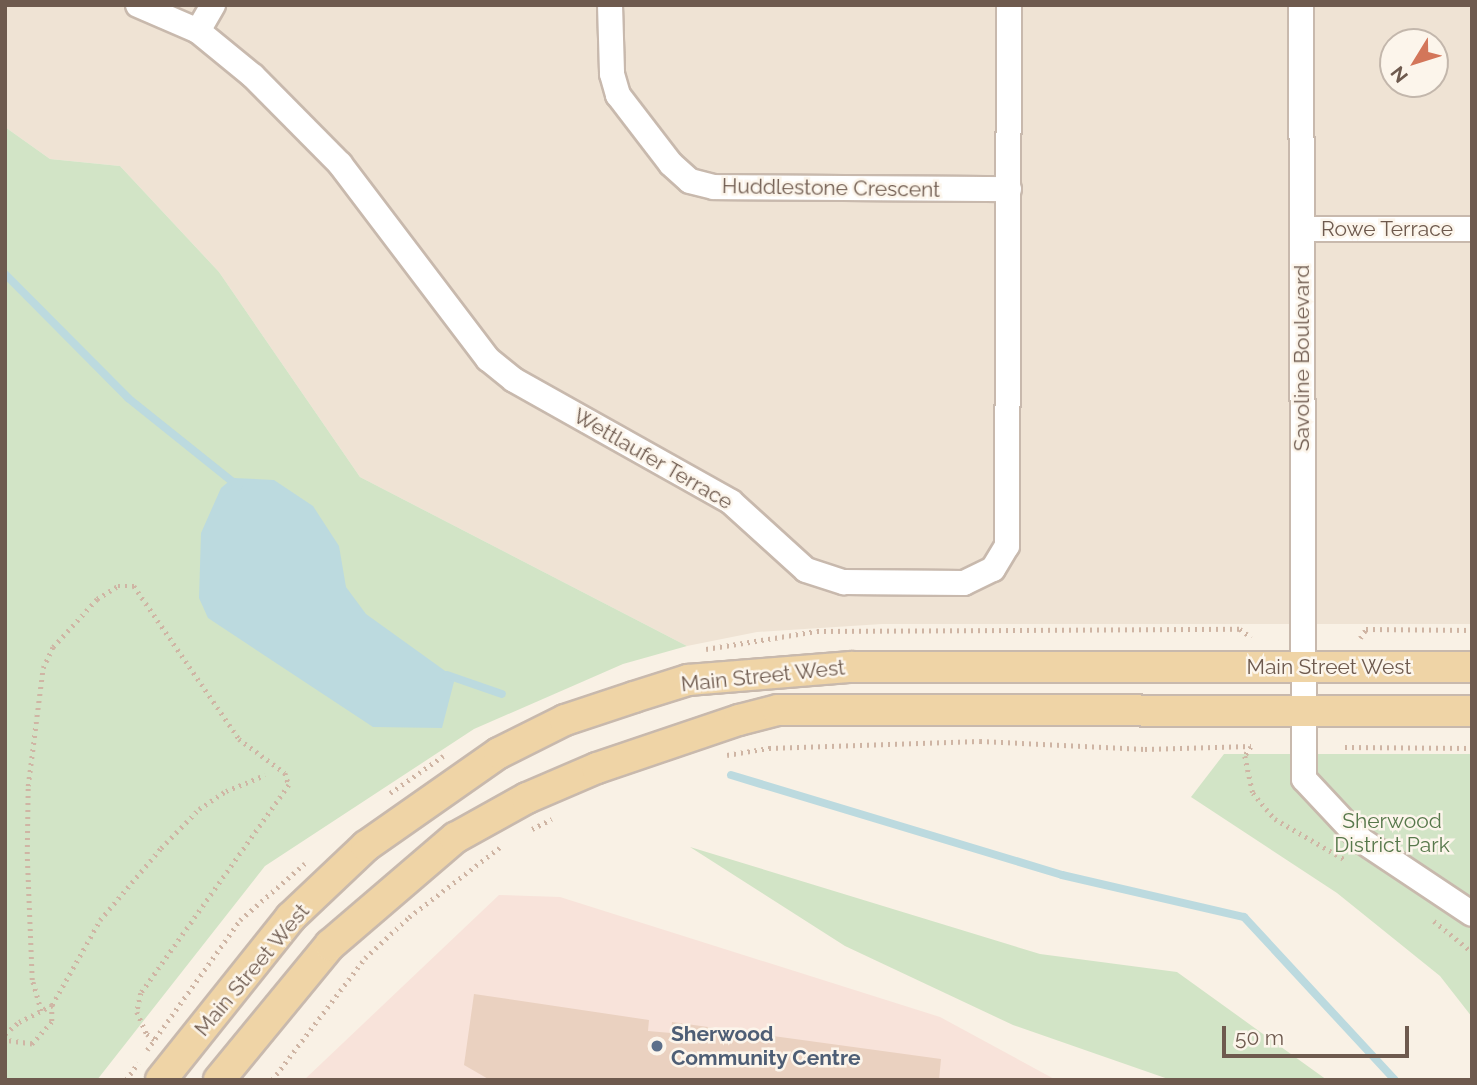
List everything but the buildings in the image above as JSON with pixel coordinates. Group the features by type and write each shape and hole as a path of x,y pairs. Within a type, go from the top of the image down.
{"main road":[{"name":"Main Street West","path":"170,1069 291,917 366,846 499,754 599,708 688,680 851,667 1472,667"},
{"name":"Main Street West","path":"219,1080 330,946 455,838 527,798 674,741 778,709 1472,711"}],"street":[{"name":"Wettlaufer Terrace","path":"138,5 198,31 253,76 340,163 488,359 514,380 732,502 806,569 844,582 964,583 993,569 1004,556 1008,523 1009,5"},
{"path":"198,31 213,5"},
{"name":"Huddlestone Crescent","path":"610,5 612,74 618,95 671,164 690,181 714,187 1009,189"},
{"name":"Savoline Boulevard","path":"1301,5 1304,779 1315,795 1361,840 1472,914"},
{"name":"Rowe Terrace","path":"1302,229 1472,229"}],"path":[{"path":"41,1011 32,979 27,854 28,786 43,668 53,647 97,599 118,586 134,586 239,739 285,773 289,785 141,993 137,1012 147,1034 170,1069"},
{"path":"1360,638 1366,629 1472,630"},
{"path":"716,756 769,748 980,741 1145,749 1251,746"},
{"path":"1345,747 1472,748"},
{"path":"5,1040 32,1044 52,1022 52,1005 100,920 198,809 226,791 265,775"},
{"path":"526,832 562,815"},
{"path":"272,1080 365,958 465,871 513,838"},
{"path":"5,1034 52,1005"}],"shaded area":[{"path":"5,5 1472,5 1472,624 882,624 757,632 687,646 360,477 219,272 120,166 50,159 5,127"},
{"path":"499,895 560,897 940,1017 1056,1080 304,1080"}],"green space":[{"path":"5,127 50,159 120,166 219,272 360,477 687,646 623,664 474,729 265,866 97,1080 5,1080"},
{"name":"Sherwood District Park","path":"1224,754 1472,754 1472,1017 1440,976 1337,893 1191,797"},
{"path":"690,847 1040,954 1177,972 1327,1080 1171,1080 1013,1025 845,946"}],"water":[{"path":"233,478 274,480 313,506 339,546 346,587 366,614 455,678 442,728 373,727 208,618 199,598 201,533 221,488"}],"waterway":[{"path":"5,274 128,398 238,486"},
{"path":"447,675 502,694"},
{"path":"731,775 1062,875 1244,917 1395,1080"}],"place":[{"name":"Sherwood Community Centre","path":"657,1046"}]}
